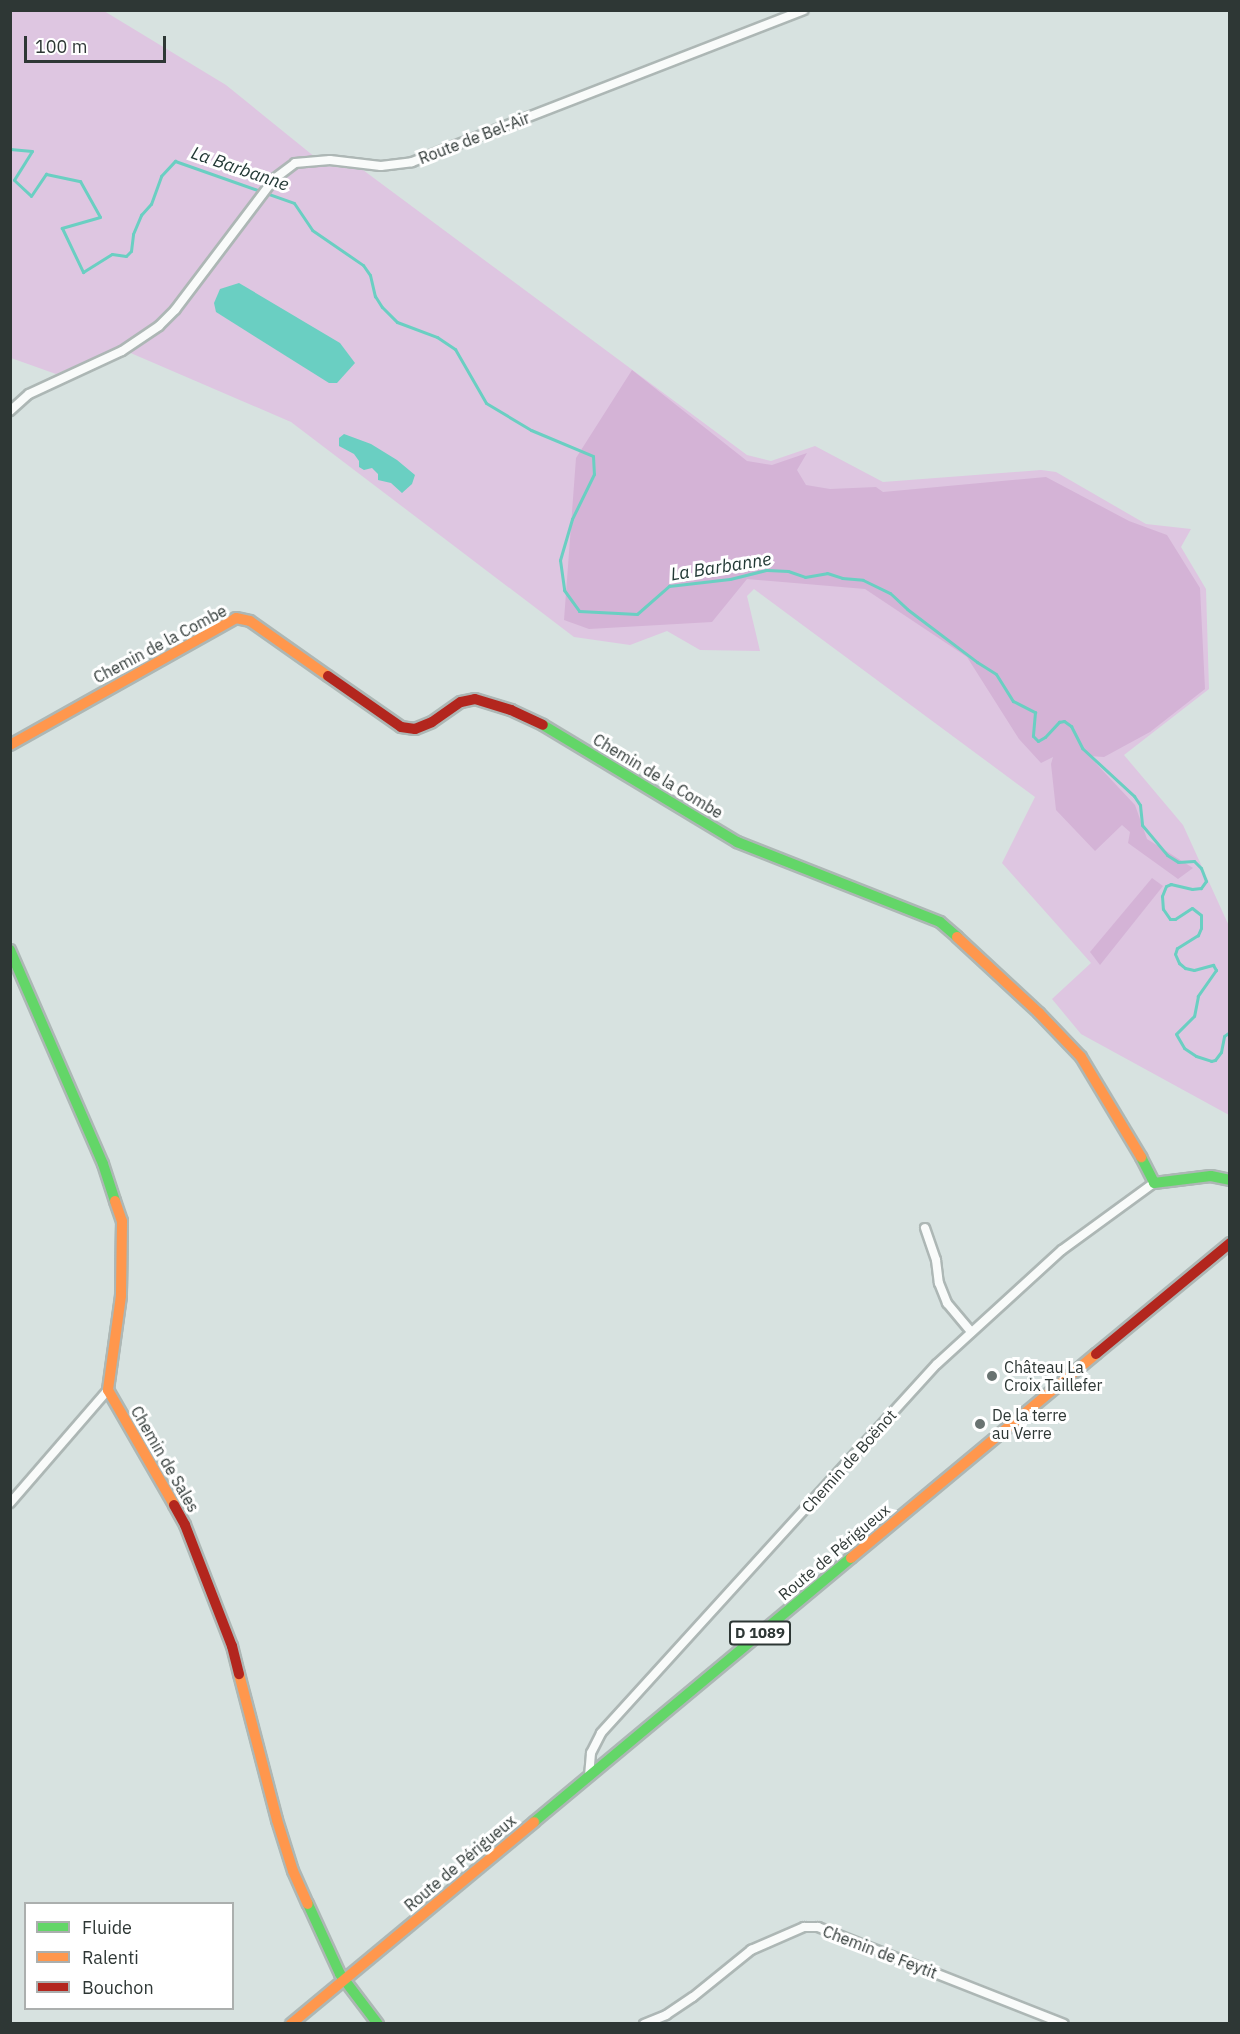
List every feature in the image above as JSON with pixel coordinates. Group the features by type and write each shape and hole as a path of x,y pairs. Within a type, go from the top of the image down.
{"street":[{"name":"Route de Bel-Air","path":"10,411 29,394 122,351 159,326 175,310 274,178 296,164 330,160 381,166 427,157 804,10"},
{"name":"Chemin de la Combe","path":"10,745 236,618 250,621 401,727 415,729 432,722 461,702 475,699 511,710 555,730 737,842 940,922 1038,1013 1081,1057 1138,1150 1154,1183"},
{"path":"10,950 103,1164 122,1221 121,1296 108,1390 10,1503"},
{"path":"1154,1183 1211,1176 1230,1180"},
{"name":"Chemin de Boënot","path":"589,1776 591,1753 601,1733 937,1364 1062,1250 1154,1183"},
{"path":"925,1228 936,1260 939,1283 947,1303 971,1332"},
{"name":"Route de Périgueux","path":"291,2024 1230,1243"},
{"name":"Chemin de Sales","path":"108,1390 185,1525 232,1646 277,1820 293,1871 319,1931 345,1979 378,2024"},
{"name":"Chemin de Feytit","path":"644,2024 666,2014 693,1997 752,1950 804,1927 818,1927 1064,2024"}],"shaded area":[{"path":"11,11 104,11 226,85 326,166 363,170 747,455 771,461 815,446 883,482 1041,470 1056,472 1146,524 1191,529 1181,547 1206,589 1209,689 1124,755 1183,825 1229,926 1229,1115 1081,1034 1052,999 1091,963 1002,863 1035,797 754,589 747,596 760,651 700,650 667,631 630,645 574,637 291,422 119,348 56,374 11,358"},
{"path":"239,283 340,343 355,363 337,383 329,383 216,312 214,303 220,289"},
{"path":"632,370 747,461 772,465 807,453 797,470 806,485 830,489 876,487 883,492 1046,477 1129,521 1167,535 1200,588 1205,689 1150,732 1104,757 1089,756 1135,805 1147,839 1193,868 1178,879 1128,843 1130,832 1122,825 1095,851 1056,810 1051,764 1053,757 1041,763 1019,739 967,657 865,589 747,579 712,622 589,629 564,620 576,458"},
{"path":"344,434 371,444 397,460 415,475 412,484 402,493 391,483 378,480 378,474 372,468 364,470 359,467 359,461 354,454 339,446 339,438"},
{"path":"1152,878 1163,886 1100,965 1090,952"}],"waterway":[{"name":"La Barbanne","path":"10,149 32,151 14,180 31,196 46,174 80,181 100,217 62,228 83,272 112,254 126,256 131,251 133,234 141,215 151,204 161,176 175,161 294,203 312,230 363,265 370,275 375,296 397,322 437,337 455,349 486,403 531,430 593,456 594,474 572,519 560,560 564,590 579,611 637,614 669,586 730,579 767,570 788,571 805,577 827,573 842,578 863,580 890,593 907,609 996,674 1013,701 1035,712 1033,736 1038,741 1059,722 1064,721 1071,726 1082,748 1134,796 1140,805 1142,825 1167,855 1178,862 1194,861 1201,868 1206,881 1201,888 1192,889 1171,884 1166,886 1162,896 1163,909 1170,919 1175,919 1192,908 1201,915 1201,928 1198,935 1177,948 1175,954 1179,963 1185,968 1194,970 1213,965 1216,970 1198,996 1194,1016 1176,1034 1184,1048 1196,1056 1211,1061 1215,1060 1221,1052 1224,1036 1230,1032"}],"traffic: fast":[{"path":"543,725 737,842 940,922 957,937"},
{"path":"10,950 103,1164 115,1201"},
{"path":"1141,1157 1154,1183 1211,1176 1230,1180"},
{"path":"534,1822 851,1558"},
{"path":"308,1904 340,1974 378,2024"}],"traffic: slow":[{"path":"10,745 236,618 250,621 328,676"},
{"path":"957,937 1039,1013 1081,1057 1141,1157"},
{"path":"115,1201 122,1221 121,1296 108,1390 174,1505"},
{"path":"851,1558 1096,1354"},
{"path":"239,1674 277,1820 293,1871 308,1904"},
{"path":"291,2024 534,1822"}],"traffic: jam":[{"path":"328,676 401,727 415,729 432,722 461,702 475,699 511,710 543,725"},
{"path":"1096,1354 1230,1243"},
{"path":"174,1505 185,1525 232,1646 239,1674"}],"place":[{"name":"Château La Croix Taillefer","path":"992,1376"},
{"name":"De la terre au Verre","path":"980,1424"}]}
